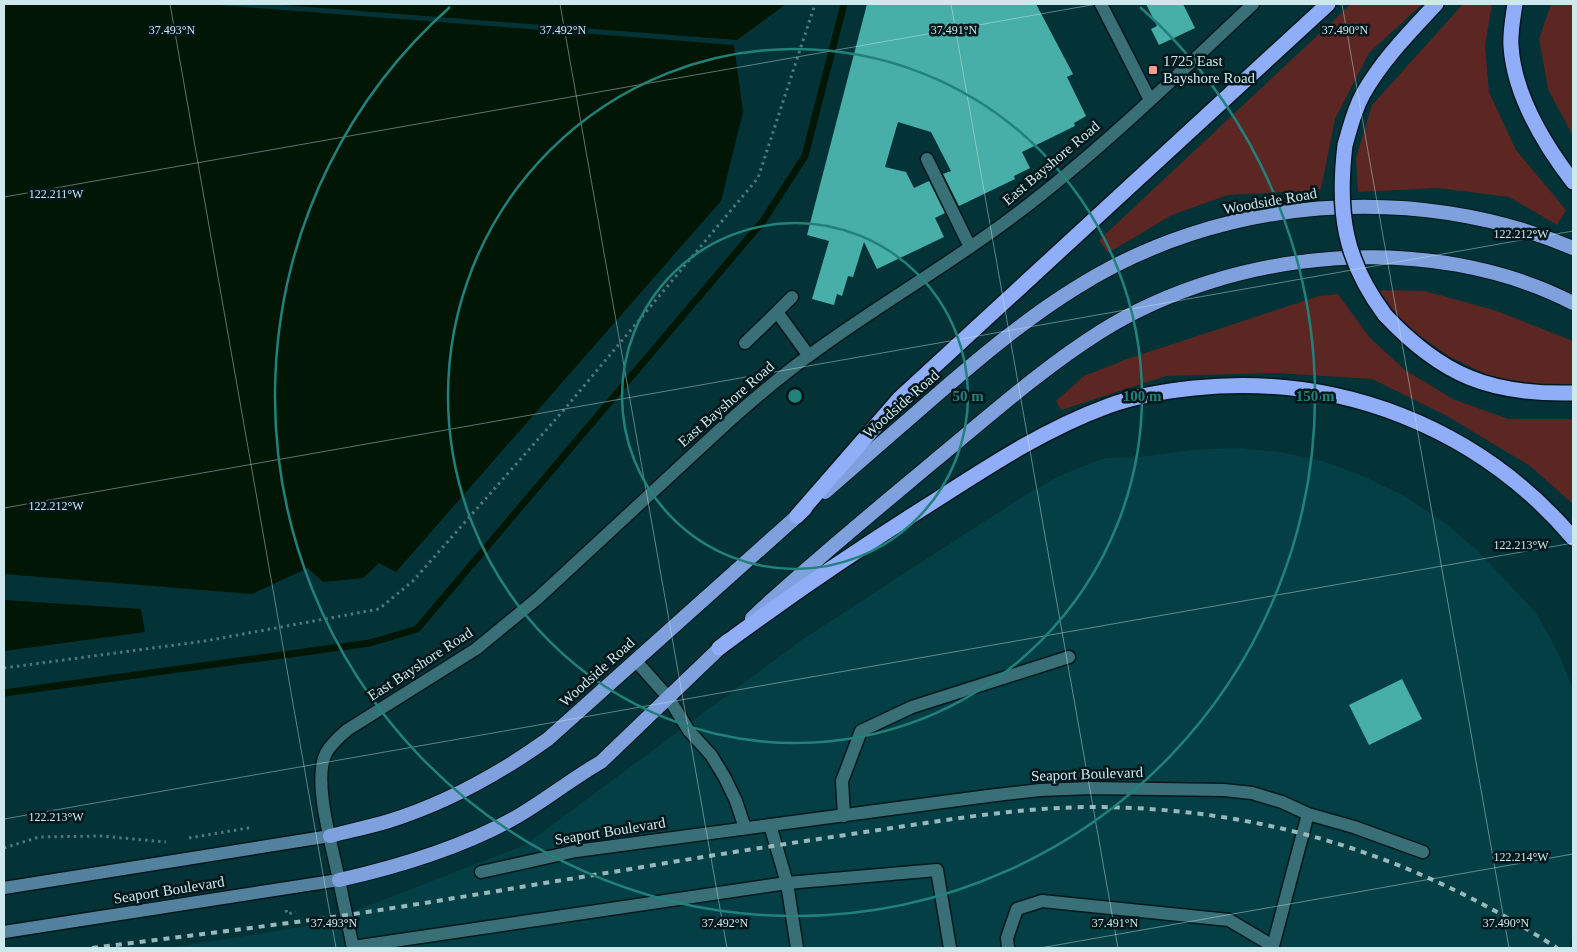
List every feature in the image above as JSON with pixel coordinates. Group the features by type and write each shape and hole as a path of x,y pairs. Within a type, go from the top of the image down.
{"highway":[{"path":"797,516 900,398 1328,4"},
{"path":"1436,4 1401,42 1378,71 1362,95 1352,120 1345,145 1341,197 1344,224 1350,250 1367,289 1385,315 1405,336 1448,367 1495,387 1519,392 1542,394 1573,393"},
{"path":"1515,4 1511,46 1515,73 1528,108 1545,142 1573,182"},
{"name":"Woodside Road","path":"330,836 400,817 456,795 489,777 548,739 797,516 983,356 1044,308 1109,268 1178,238 1225,225 1281,213 1329,208 1366,207 1442,212 1517,228 1573,248"},
{"path":"339,880 390,868 445,849 517,816 581,773 602,762 764,606 1043,372 1101,331 1163,298 1229,276 1264,267 1332,258 1366,258 1435,262 1470,268 1503,276 1573,303"},
{"path":"719,648 814,579 1012,452 1076,419 1111,405 1146,395 1180,390 1216,386 1255,385 1297,389 1336,395 1405,416 1439,431 1475,452 1533,497 1573,538"}],"main road":[{"name":"Seaport Boulevard","path":"4,888 330,836"},
{"name":"Seaport Boulevard","path":"4,932 339,880"}],"street":[{"path":"1101,4 1150,100"},
{"name":"East Bayshore Road","path":"353,947 330,836 322,786 321,769 326,754 334,741 347,730 476,649 507,625 726,423 809,356 858,321 970,247 1057,182 1150,100 1253,4"},
{"path":"927,159 970,247"},
{"path":"745,343 792,297"},
{"path":"777,312 809,356"},
{"path":"844,816 842,781 861,731 912,707 1069,658"},
{"path":"635,660 668,697 690,731 711,755 726,778 745,828"},
{"name":"Seaport Boulevard","path":"481,872 576,852 745,828 1040,790 1090,788 1224,790 1252,793 1282,802 1308,814 1354,827 1423,852"},
{"path":"1008,948 1007,938 1017,909 1042,901 1229,920 1272,947 1308,814"},
{"path":"770,825 787,883 797,948"},
{"path":"353,947 787,883 937,870 950,948"}],"path":[{"path":"4,668 205,641 379,608 406,586 563,410 758,178 815,4"},
{"path":"183,839 248,828 258,831"},
{"path":"4,848 39,837 101,836 164,842 173,841"},
{"path":"286,910 287,914 296,912"}],"shaded area":[{"path":"4,4 206,4 734,45 743,112 721,201 396,572 379,563 363,578 323,582 308,568 252,594 4,574"},
{"path":"270,4 786,4 737,40"},
{"path":"1351,4 1422,4 1369,53 1335,119 1321,189 1228,195 1172,215 1108,253 1099,240"},
{"path":"1463,4 1492,4 1485,46 1489,92 1516,150 1566,210 1557,225 1509,197 1438,188 1358,192 1356,158 1372,105"},
{"path":"1551,4 1573,4 1573,136 1548,89 1539,39"},
{"path":"1379,290 1425,291 1494,310 1573,341 1573,385 1546,386 1504,383 1450,357 1403,324"},
{"path":"1338,294 1370,338 1405,370 1453,399 1508,419 1573,419 1573,504 1530,466 1447,416 1372,379 1276,373 1166,376 1061,410 1056,401 1084,376 1127,359 1319,296"},
{"path":"1234,448 1281,452 1323,461 1363,476 1404,496 1445,523 1477,550 1536,613 1559,654 1573,690 1573,930 1569,948 167,948 321,924 525,845 803,639 1022,497 1059,476 1104,458 1140,457 1192,450"},
{"path":"4,600 141,609 145,632 4,651"}],"building":[{"path":"867,4 1036,4 1073,74 1067,77 1086,116 1074,123 1075,126 1022,152 1030,168 1014,176 1015,179 959,206 943,174 951,171 931,132 898,122 885,167 906,172 914,188 929,181 945,213 935,218 944,237 877,269 864,242 853,277 848,276 842,296 837,294 834,305 812,299 829,241 807,235"},
{"path":"1146,4 1183,4 1195,28 1159,45 1151,29 1157,26"},
{"path":"1402,679 1422,719 1369,745 1349,705"}],"waterway":[{"path":"4,693 370,643 417,629 763,221 805,156 844,4"}],"railway":[{"path":"92,948 347,915 942,820 1070,807 1158,810 1219,817 1278,828 1336,843 1393,863 1449,887 1557,948"}],"place":[{"name":"1725 East Bayshore Road","path":"1153,70"}]}
